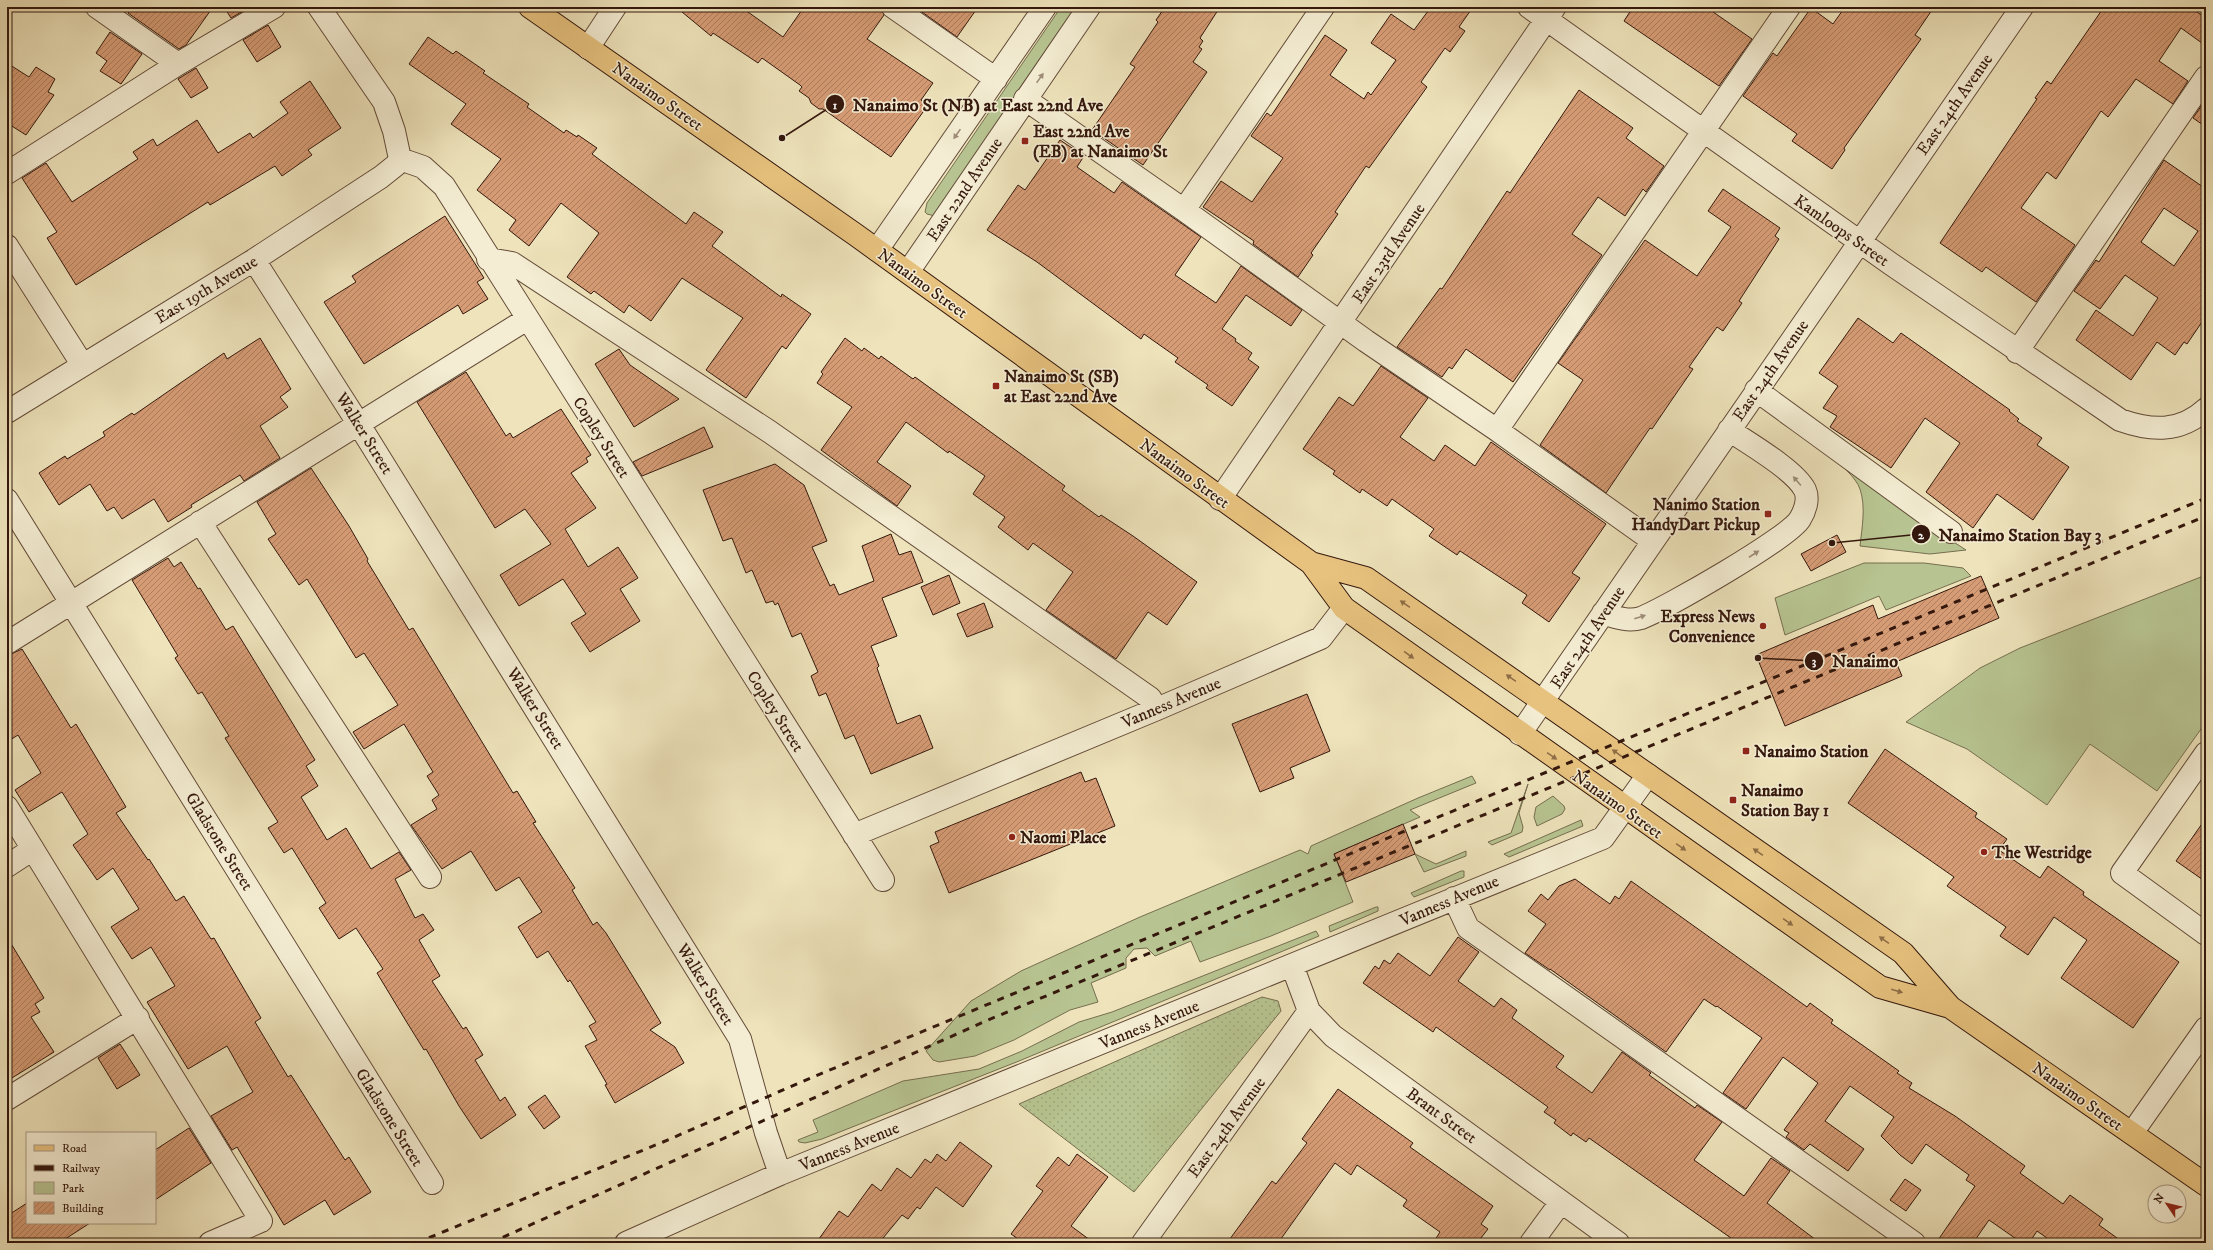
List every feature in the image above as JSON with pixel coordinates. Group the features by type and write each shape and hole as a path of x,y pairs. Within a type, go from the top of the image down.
{"main road":[{"name":"Nanaimo Street","path":"530,7 908,272 1311,563 1344,608 1624,808 1880,986 1950,1007"},
{"name":"Nanaimo Street","path":"1311,563 1366,578 1543,701 1903,953 1950,1007 2206,1185"}],"street":[{"path":"97,7 178,64"},
{"path":"7,173 178,64 274,7"},
{"path":"319,7 384,102 394,131 400,159"},
{"path":"588,48 615,7"},
{"path":"893,7 996,79"},
{"path":"877,250 1045,7"},
{"name":"East 22nd Avenue","path":"908,272 1089,7"},
{"path":"1184,210 1323,7"},
{"path":"1497,430 1789,7"},
{"name":"East 24th Avenue","path":"1520,734 1756,390 2022,7"},
{"name":"Kamloops Street","path":"1543,11 1703,132 2017,352 2120,420 2142,428 2165,428 2194,419 2206,409"},
{"name":"East 23rd Avenue","path":"1220,498 1341,323 1543,11"},
{"path":"2017,352 2206,77"},
{"path":"1025,99 1184,210 1341,323 1497,430 1653,541"},
{"name":"Copley Street","path":"400,159 423,167 444,186 488,259 883,880"},
{"name":"East 19th Avenue","path":"7,412 82,364 254,260 381,177 396,165 400,159"},
{"path":"7,246 82,364"},
{"path":"488,259 512,263 770,432 1150,698 1157,709"},
{"name":"Walker Street","path":"254,260 358,423 740,1039 766,1133 780,1174"},
{"path":"7,642 527,319"},
{"path":"1756,390 1951,532"},
{"path":"1603,614 1624,620 1640,618 1716,578 1782,536 1800,520 1807,504 1805,490 1788,471 1729,430"},
{"name":"Gladstone Street","path":"7,500 72,602 432,1183"},
{"path":"200,522 430,877"},
{"name":"Vanness Avenue","path":"854,835 1157,709 1322,638 1344,608"},
{"path":"2206,753 2122,874 2206,934"},
{"name":"Vanness Avenue","path":"626,1243 780,1174 1603,838 1648,775"},
{"path":"7,807 138,1018 261,1222 210,1243"},
{"path":"7,866 33,849"},
{"path":"1454,898 1468,928 1914,1243"},
{"name":"Brant Street","path":"1292,965 1309,1011 1332,1036 1618,1243"},
{"name":"East 24th Avenue","path":"1143,1243 1309,1011"},
{"path":"7,1099 138,1018"},
{"path":"2132,1133 2206,1028"},
{"path":"1531,1243 1561,1202"}],"green space":[{"path":"1061,7 1079,7 935,216 927,214 925,212 927,203"},
{"path":"1783,418 1935,530 1966,550 1930,554 1860,546 1863,503 1860,489 1855,480 1836,461 1780,422"},
{"path":"1864,563 1924,563 1963,568 1971,576 1886,610 1879,596 1785,635 1775,598"},
{"path":"2206,575 2206,722 2157,791 2090,744 2047,805 1967,749 1906,722 1980,668 2020,648"},
{"path":"1472,776 1476,783 1410,810 1420,817 1334,854 1353,902 1271,936 1200,962 1191,941 1155,956 1147,948 1134,949 1126,958 1126,968 1091,983 1098,1002 1070,1010 1014,1040 975,1056 939,1062 933,1060 926,1051 971,1001 1021,971 1140,917 1300,850 1308,854 1311,846 1418,798"},
{"path":"1528,784 1519,813 1523,827 1522,832 1492,845 1488,842 1511,833"},
{"path":"1553,796 1564,806 1565,809 1562,814 1537,826 1534,817 1536,807"},
{"path":"1581,820 1583,826 1509,857 1504,854"},
{"path":"1466,851 1466,856 1424,872 1415,854 1436,864"},
{"path":"1464,871 1464,877 1414,897 1411,893"},
{"path":"1378,907 1378,911 1330,932 1329,926"},
{"path":"1316,931 1319,936 1019,1061 822,1139 805,1143 799,1142 798,1140 818,1132 813,1120 903,1081 979,1069 1022,1051 1079,1022 1112,1012"},
{"path":"1262,997 1278,1001 1281,1011 1134,1192 1019,1104"}],"building":[{"path":"132,7 213,7 186,45 179,49 128,13"},
{"path":"224,7 250,7 231,18"},
{"path":"676,7 741,7 783,37 804,7 881,7 884,15 867,39 933,83 921,100 928,105 891,157 823,109 819,109 811,103 809,98 799,91 802,87 800,85 762,58 758,63 713,33 711,36"},
{"path":"915,7 978,7 957,37"},
{"path":"1165,7 1220,7 1200,38 1203,41 1199,47 1202,49 1193,62 1207,72 1143,165 1092,130 1135,67 1130,64 1158,22 1156,20"},
{"path":"1431,7 1473,7 1459,27 1465,31 1450,52 1445,48 1421,82 1427,87 1369,168 1366,166 1335,212 1338,214 1311,253 1313,255 1298,277 1253,244 1254,241 1203,207 1221,181 1252,202 1283,158 1251,136 1267,113 1271,116 1325,35 1347,50 1330,75 1364,99 1368,92 1371,95 1396,60 1371,43 1391,14 1414,30"},
{"path":"1633,7 1706,7 1752,39 1719,86 1624,21"},
{"path":"1845,7 1934,7 1915,35 1921,39 1844,148 1845,150 1832,169 1792,141 1797,134 1743,96 1773,53 1777,56 1811,8 1833,24"},
{"path":"2104,7 2196,7 2194,10 2206,18 2206,46 2181,28 2159,61 2188,81 2173,104 2136,79 2108,117 2101,111 2056,179 2047,172 2021,208 2075,245 2036,302 1986,267 1982,272 1940,243 2037,99 2035,98 2047,81 2051,84"},
{"path":"268,25 281,47 257,62 243,40"},
{"path":"110,32 142,54 121,84 100,71 107,61 96,53"},
{"path":"428,37 453,54 456,51 485,71 483,73 529,104 527,107 564,133 566,130 577,137 578,135 597,148 592,154 686,224 694,212 723,232 712,246 781,297 782,294 811,314 786,349 782,346 746,398 706,370 743,318 682,278 651,321 629,305 624,313 594,291 591,294 567,277 599,233 561,203 529,246 509,230 516,220 477,190 501,159 451,124 466,104 409,64"},
{"path":"7,63 29,77 36,67 55,79 48,92 54,95 26,135 7,123"},
{"path":"196,68 208,88 191,98 178,79"},
{"path":"310,81 341,128 308,150 312,155 282,176 275,166 210,205 208,202 76,285 47,238 57,232 22,178 46,163 72,202 138,159 133,152 153,139 157,146 197,120 218,153 250,133 253,138 288,113 280,102"},
{"path":"1579,90 1633,128 1626,138 1664,166 1646,192 1643,189 1625,216 1598,197 1572,234 1602,255 1513,382 1466,349 1452,369 1449,367 1442,377 1397,347 1440,288 1442,289 1507,191 1510,193"},
{"path":"2206,99 2206,127 2193,118"},
{"path":"1060,140 1084,156 1077,167 1114,193 1122,182 1201,237 1175,275 1216,303 1241,266 1302,310 1291,326 1246,295 1222,329 1236,339 1235,341 1252,353 1248,359 1259,367 1232,406 1206,388 1208,385 1175,362 1178,358 1144,334 1141,339 1037,262 987,230 1018,185 1025,190"},
{"path":"2164,160 2206,189 2206,316 2187,344 2184,342 2175,355 2157,342 2131,380 2076,340 2096,310 2133,336 2158,298 2125,275 2100,309 2074,291 2096,260 2099,262","holes":["2164,208 2198,231 2174,266 2141,242"]},
{"path":"1723,189 1780,228 1775,236 1779,239 1739,301 1742,303 1723,331 1717,327 1689,367 1693,369 1652,429 1650,428 1606,493 1540,445 1583,380 1558,363 1645,240 1697,276 1731,227 1708,211"},
{"path":"445,216 484,278 477,282 488,299 463,314 458,305 364,364 324,302 356,282 352,276"},
{"path":"1858,318 1893,343 1901,333 2010,410 2009,411 2019,419 2017,421 2042,438 2037,445 2069,467 2033,520 1997,494 1973,528 1926,492 1960,443 1925,418 1891,468 1830,427 1837,416 1823,408 1838,386 1819,373"},
{"path":"260,338 291,389 280,397 288,407 260,426 280,458 244,481 240,475 191,505 192,507 168,522 154,499 122,519 114,507 107,511 90,484 59,505 39,473 65,456 67,459 105,436 103,432 132,413 134,415 224,353 227,359"},
{"path":"845,338 862,351 864,348 879,359 881,356 913,379 915,377 1065,486 1062,490 1099,517 1101,515 1133,536 1197,582 1167,625 1148,612 1116,659 1046,610 1073,572 1033,543 1028,550 998,527 1005,517 973,494 985,476 949,451 948,453 906,422 877,462 911,486 897,506 821,450 852,407 817,383 823,374 821,372"},
{"path":"619,349 630,365 679,399 634,427 595,364"},
{"path":"1381,366 1428,398 1400,437 1434,461 1445,445 1475,466 1491,442 1606,524 1572,573 1580,578 1549,622 1522,603 1527,595 1460,551 1457,555 1429,536 1434,529 1392,499 1387,506 1362,489 1360,493 1333,474 1335,471 1303,449 1339,397 1353,406"},
{"path":"466,372 506,436 510,433 513,438 561,409 591,455 586,458 588,462 571,473 596,508 565,529 588,567 618,547 638,578 620,589 640,621 590,652 571,623 586,614 563,579 519,606 500,575 551,544 525,509 495,528 417,402"},
{"path":"704,427 713,447 642,476 633,462"},
{"path":"775,464 804,485 827,541 812,547 830,586 834,584 839,595 874,581 862,546 891,534 899,555 911,551 923,582 882,598 897,636 871,646 879,666 877,668 897,724 920,715 933,748 871,774 854,735 845,739 826,693 819,696 811,676 818,672 801,633 792,637 778,603 775,605 773,601 766,603 752,570 746,573 732,538 723,541 703,490"},
{"path":"311,468 349,526 368,559 367,561 409,630 413,628 513,793 517,791 536,822 533,823 575,888 572,890 593,925 597,922 606,933 640,988 661,1023 650,1030 675,1047 684,1063 615,1103 605,1085 607,1084 585,1046 597,1040 589,1026 596,1022 570,980 568,982 548,951 537,958 518,927 542,912 519,877 496,891 471,851 442,869 411,825 437,809 432,800 439,795 427,776 433,772 404,724 364,749 353,732 398,705 364,653 356,658 307,579 299,585 268,539 276,534 257,502"},
{"path":"1837,535 1846,552 1811,571 1801,554"},
{"path":"168,558 174,567 181,562 198,589 200,588 226,630 233,626 315,760 306,766 318,786 301,797 327,840 346,828 371,869 399,852 411,870 395,879 415,918 423,914 434,930 419,940 440,976 432,981 463,1029 466,1027 483,1055 475,1060 500,1101 505,1097 516,1115 481,1139 377,973 383,969 356,928 339,939 319,908 326,903 292,848 284,853 268,828 278,822 225,738 229,736 202,692 198,694 175,658 178,656 132,580"},
{"path":"949,575 960,603 933,615 921,587"},
{"path":"1981,576 1999,618 1896,662 1902,676 1785,726 1756,655 1873,605 1878,619"},
{"path":"984,603 993,627 967,637 957,614"},
{"path":"22,649 71,728 76,724 126,807 116,813 148,860 149,859 176,901 184,896 211,939 214,938 261,1018 255,1022 288,1077 291,1075 345,1160 349,1157 371,1192 334,1215 325,1200 284,1225 237,1147 232,1150 211,1116 253,1092 227,1046 188,1069 147,1002 175,986 151,947 132,959 111,927 139,909 113,868 97,880 73,845 88,834 62,792 29,812 15,790 41,773 18,735 7,742 7,656"},
{"path":"1307,694 1330,751 1290,768 1294,778 1260,792 1232,724"},
{"name":"The Westridge","path":"1885,749 1977,813 1975,817 2007,839 1999,850 2040,878 2048,866 2084,892 2083,895 2179,962 2133,1028 2061,978 2087,940 2054,917 2028,955 2000,936 2006,927 1947,886 1954,877 1848,803"},
{"name":"Naomi Place","path":"1081,772 1085,782 1096,778 1115,826 949,893 930,846 939,842 935,832"},
{"path":"2206,818 2206,882 2176,861"},
{"path":"1403,824 1415,854 1346,882 1334,854"},
{"path":"1575,879 1610,904 1615,896 1619,899 1631,881 1807,1007 1810,1003 1833,1020 1831,1023 1899,1071 1897,1073 1912,1083 1909,1088 1955,1116 2025,1166 2020,1173 2063,1204 2070,1195 2103,1219 2099,1225 2124,1243 2054,1243 2037,1231 2029,1243 2022,1243 1989,1220 1973,1243 1936,1243 1975,1186 1966,1180 1969,1175 1926,1144 1912,1164 1900,1155 1881,1136 1894,1117 1850,1086 1825,1121 1864,1149 1848,1171 1810,1144 1804,1150 1786,1137 1789,1133 1784,1130 1818,1083 1783,1057 1746,1109 1723,1093 1762,1038 1717,1006 1716,1007 1704,999 1666,1052 1550,969 1525,953 1546,924 1528,911 1541,894 1548,900 1559,886"},
{"path":"7,937 44,998 35,1004 40,1012 31,1017 54,1052 7,1081"},
{"path":"1458,937 1479,952 1458,981 1494,1007 1501,998 1517,1010 1512,1018 1564,1056 1556,1067 1592,1093 1622,1052 1651,1073 1649,1075 1695,1108 1697,1105 1722,1122 1694,1160 1744,1196 1771,1158 1790,1171 1767,1203 1820,1243 1738,1243 1589,1138 1586,1142 1573,1133 1571,1136 1554,1123 1556,1120 1544,1112 1548,1107 1436,1027 1433,1032 1363,983 1375,966 1379,969 1384,960 1390,964 1398,953 1430,976"},
{"path":"120,1044 140,1075 117,1089 98,1058"},
{"path":"1338,1089 1413,1143 1410,1147 1493,1206 1481,1224 1488,1229 1477,1243 1433,1243 1440,1232 1403,1206 1407,1200 1357,1165 1351,1175 1335,1163 1278,1243 1227,1243 1272,1181 1276,1184 1307,1143 1302,1139"},
{"path":"545,1095 560,1117 544,1129 528,1107"},
{"path":"189,1128 211,1163 156,1199 156,1149"},
{"path":"960,1142 992,1166 963,1207 936,1187 920,1209 917,1207 908,1219 902,1215 879,1243 816,1243 839,1211 848,1217 872,1184 881,1191 897,1168 911,1178 925,1159 931,1163 937,1154 946,1161"},
{"path":"1077,1154 1108,1177 1071,1226 1094,1243 1024,1243 1011,1234 1043,1191 1036,1186 1058,1157 1069,1166"},
{"path":"1905,1179 1921,1190 1906,1211 1890,1200"},
{"path":"26,1204 26,1224 88,1224 59,1243 7,1243 7,1216"}],"railway":[{"path":"416,1243 663,1142 813,1077 2206,498"},
{"path":"490,1243 988,1020 2206,516"}],"place":[{"name":"Nanaimo St (NB) at East 22nd Ave","path":"782,138"},
{"name":"East 22nd Ave (EB) at Nanaimo St","path":"1025,141"},
{"name":"Nanaimo St (SB) at East 22nd Ave","path":"996,386"},
{"name":"Nanimo Station HandyDart Pickup","path":"1768,514"},
{"name":"Nanaimo Station Bay 3","path":"1832,543"},
{"name":"Express News Convenience","path":"1763,626"},
{"name":"Nanaimo","path":"1758,658"},
{"name":"Nanaimo Station","path":"1746,751"},
{"name":"Nanaimo Station Bay 1","path":"1733,800"},
{"name":"Naomi Place","path":"1012,837"},
{"name":"The Westridge","path":"1984,852"}]}
